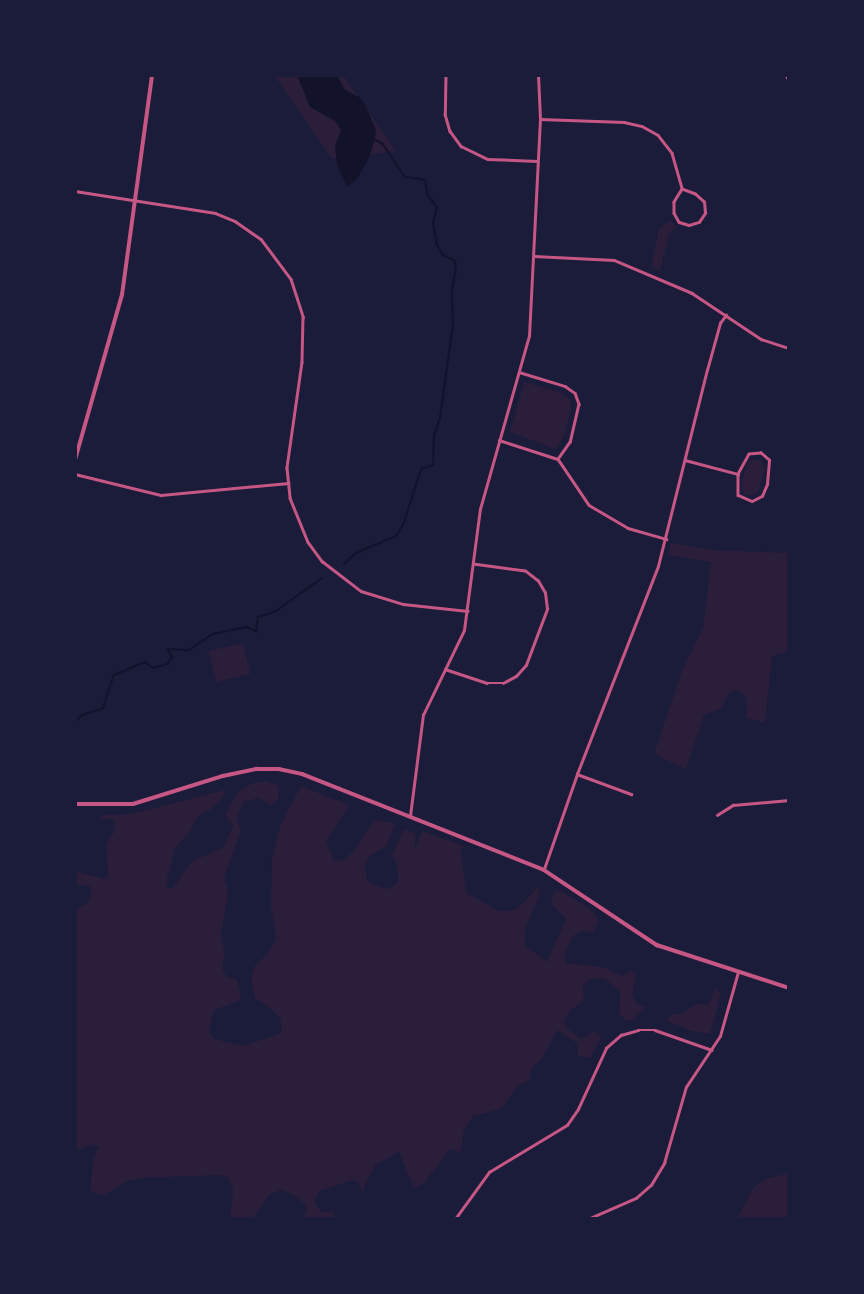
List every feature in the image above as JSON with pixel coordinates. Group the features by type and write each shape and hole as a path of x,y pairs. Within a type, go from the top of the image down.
{"street":[{"path":"75,460 117,317 152,75"},
{"path":"446,75 445,114 450,131 461,146 488,159 538,161"},
{"path":"409,817 423,715 464,630 480,509 531,321 540,119 538,75"},
{"path":"540,119 624,122 642,126 658,135 672,153 681,190 674,202 674,213 679,222 689,225 699,222 705,213 704,202 695,194 681,190"},
{"path":"75,191 191,207 235,221 261,239 291,279 299,300 304,334 288,483 295,514 307,542 322,561 341,578 378,598 468,611"},
{"path":"534,256 614,260 692,293 761,339 789,348"},
{"path":"544,870 577,774 666,539 720,323 726,315"},
{"path":"519,372 565,386 576,393 579,404 570,442 558,459"},
{"path":"498,439 558,459 589,505 628,528 666,539"},
{"path":"761,453 769,460 767,484 757,500 747,501 738,495 737,474 749,454 761,453"},
{"path":"685,460 737,474"},
{"path":"75,474 161,495 288,483"},
{"path":"445,669 487,683 503,683 516,676 526,665 547,609 545,593 538,581 525,571 473,564"},
{"path":"75,804 132,804 240,772 279,769 321,779 544,870 657,946 789,988"},
{"path":"577,774 631,794"},
{"path":"717,815 733,805 789,800"},
{"path":"588,1219 636,1198 651,1185 664,1163 686,1087 697,1066 720,1036 738,972"},
{"path":"455,1219 489,1172 567,1125 578,1110 606,1048 621,1035 638,1030 655,1030 712,1049"}],"shaded area":[{"path":"274,75 343,75 396,151 332,159"},
{"path":"297,75 337,75 345,90 361,98 367,109 376,130 375,139 369,158 357,179 347,187 337,165 335,145 341,130 335,121 310,107"},
{"path":"670,220 677,227 669,234 660,271 651,267 659,229"},
{"path":"524,382 563,393 570,400 571,410 564,435 556,449 510,432"},
{"path":"752,459 761,461 765,469 758,492 750,496 744,494 741,486 747,464"},
{"path":"671,543 712,550 789,553 789,651 772,656 765,723 747,718 746,697 738,690 729,692 722,708 704,715 686,769 654,754 682,671 703,628 711,562 668,555"},
{"path":"243,643 250,674 216,682 208,651"},
{"path":"266,781 279,786 278,800 271,805 259,798 243,802 237,818 241,831 224,877 228,891 221,936 225,955 222,968 227,977 237,979 241,996 239,1001 214,1010 209,1032 214,1039 243,1046 279,1034 282,1029 280,1018 268,1006 255,999 251,977 255,965 268,954 276,938 271,906 272,858 280,826 301,786 349,805 326,842 334,861 344,860 354,851 374,820 395,823 386,847 370,855 365,866 367,880 377,886 387,889 398,883 398,868 392,855 404,829 415,834 415,848 422,831 464,846 461,852 466,893 500,911 516,910 538,887 540,892 525,930 525,945 547,962 566,919 551,904 555,890 563,892 592,911 599,921 594,932 581,931 573,936 565,953 566,963 603,967 622,976 629,971 636,972 632,996 637,1004 646,1008 630,1021 625,1020 619,1013 620,991 604,978 590,979 583,986 584,1000 571,1010 564,1021 568,1029 581,1039 594,1031 602,1036 590,1058 578,1056 577,1043 557,1030 542,1059 533,1066 529,1080 518,1086 501,1109 473,1116 464,1129 461,1152 450,1149 423,1184 416,1188 413,1186 399,1152 375,1165 362,1192 358,1182 352,1180 319,1191 315,1200 317,1207 323,1212 332,1211 336,1219 302,1219 307,1210 304,1203 292,1194 280,1190 269,1195 252,1219 230,1219 233,1189 229,1178 219,1175 141,1178 128,1181 104,1195 90,1192 94,1157 99,1147 93,1144 75,1151 75,910 88,902 92,889 88,885 77,886 75,871 104,879 108,875 106,844 113,834 115,824 112,819 101,819 101,815 131,814 225,790 225,795 211,809 197,817 190,832 175,848 167,879 168,888 173,888 191,862 224,847 233,825 225,815 239,791 253,783"},
{"path":"716,988 721,994 710,1034 692,1031 667,1021 671,1014 681,1014 696,1004 708,1005"},
{"path":"789,1173 789,1219 737,1219 754,1187 766,1179"}],"waterway":[{"path":"344,564 356,553 396,536 403,525 421,469 433,465 434,435 440,418 453,323 452,290 456,267 454,260 443,255 437,245 433,223 437,207 428,196 425,180 405,177 383,144 375,140"},
{"path":"75,722 82,715 103,708 114,675 145,662 153,668 167,664 172,657 167,649 189,650 213,634 246,627 256,631 258,617 276,611 322,578"}]}
